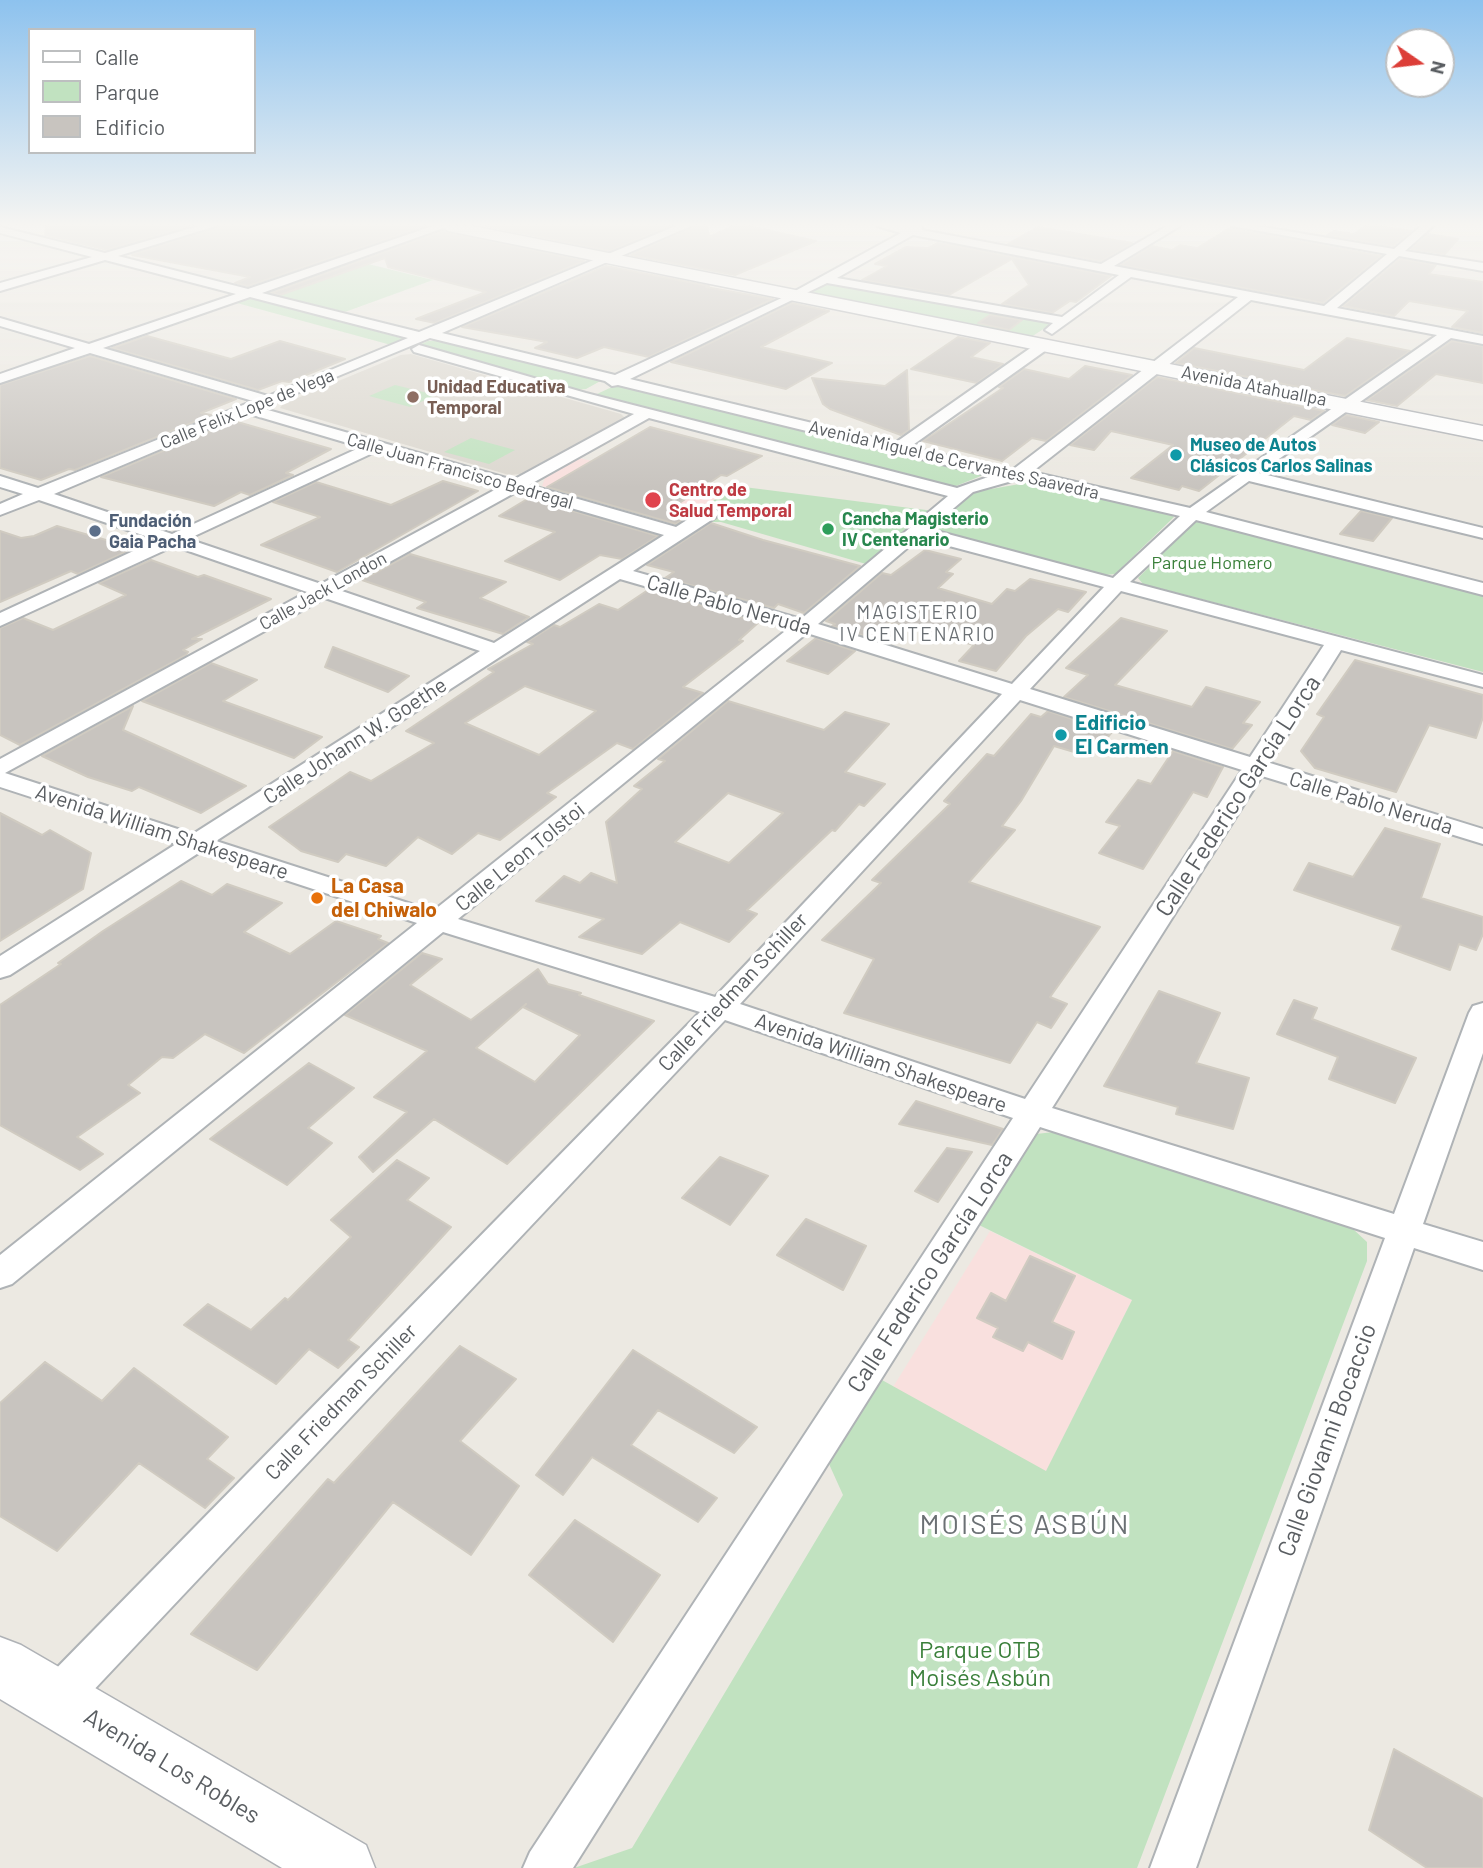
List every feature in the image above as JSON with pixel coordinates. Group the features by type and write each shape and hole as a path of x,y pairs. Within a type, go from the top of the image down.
{"main road":[{"name":"Avenida Atahuallpa","path":"884,313 1483,433"},
{"name":"Avenida Los Robles","path":"0,1666 343,1868"}],"street":[{"path":"0,379 192,313"},
{"name":"Avenida Miguel de Cervantes Saavedra","path":"325,313 416,338 616,380 897,449 1193,514 1483,589"},
{"name":"Calle Felix Lope de Vega","path":"0,510 476,313"},
{"path":"581,396 755,313"},
{"path":"1019,313 1064,321"},
{"path":"897,449 1038,344 1074,313"},
{"name":"Calle Leon Tolstoi","path":"0,1274 440,922 804,626 967,488 1015,475 1225,313"},
{"path":"1343,313 1483,340"},
{"path":"0,322 269,401"},
{"name":"Calle Friedman Schiller","path":"57,1698 720,1008 1117,584 1193,514 1345,404 1449,334"},
{"name":"Avenida Miguel de Cervantes Saavedra","path":"416,338 581,396 960,494"},
{"name":"Calle Juan Francisco Bedregal","path":"245,408 676,533"},
{"name":"Calle Jack London","path":"0,768 646,414"},
{"path":"0,620 375,446"},
{"path":"1246,475 1483,533"},
{"path":"0,481 175,538 496,650"},
{"name":"Calle Johann W. Goethe","path":"0,970 710,513"},
{"path":"918,532 1483,681"},
{"name":"Calle Pablo Neruda","path":"617,572 804,626 1483,837"},
{"name":"Calle Federico García Lorca","path":"546,1868 1338,641"},
{"name":"Avenida William Shakespeare","path":"0,779 440,922 720,1008 1032,1113 1483,1256"},
{"name":"Calle Giovanni Bocaccio","path":"1173,1868 1483,1013"}],"shaded area":[{"name":"Unidad Educativa Temporal","path":"411,354 621,414 625,418 521,474 509,475 280,408 283,404 401,355"},
{"name":"Centro de Salud Temporal","path":"580,458 655,477 736,486 677,524 542,486 545,478"},
{"path":"990,1231 1132,1300 1046,1472 893,1387"}],"green space":[{"path":"274,313 309,313 405,339 391,345"},
{"path":"914,313 1011,313 1056,321 1031,337"},
{"path":"428,341 604,379 586,389 576,390 419,345"},
{"path":"395,385 436,395 410,407 369,396"},
{"path":"614,386 627,386 986,474 951,488 598,398 597,394"},
{"path":"471,438 515,450 489,464 444,452"},
{"name":"Parque Homero","path":"1031,482 1174,517 1115,574 1105,575 938,532 934,528 974,492"},
{"path":"736,486 934,511 866,564 721,522 709,522 694,529 677,524"},
{"name":"Parque Homero","path":"1195,521 1483,594 1483,672 1143,584 1138,578"},
{"name":"Parque OTB Moisés Asbún","path":"1054,1132 1353,1229 1367,1242 1367,1261 1137,1868 574,1868 632,1848 843,1495 829,1464 882,1380 1046,1471 1132,1300 979,1225 1036,1134"}],"building":[{"path":"431,313 459,313 435,323 416,319"},
{"path":"495,313 743,313 649,357 604,347 577,358 535,348 547,342 462,327"},
{"path":"771,313 825,313 761,347 832,363 786,389 671,362"},
{"path":"1466,313 1483,313 1483,333 1452,327"},
{"path":"990,315 1022,320 1009,330 978,323"},
{"path":"147,336 231,359 280,341 345,359 289,382 282,381 258,390 112,348"},
{"path":"958,337 990,343 971,357 1003,364 977,383 911,369"},
{"path":"1347,338 1410,351 1345,396 1176,363 1194,348 1304,370"},
{"path":"1452,341 1483,346 1483,383 1436,374 1397,406 1367,400"},
{"path":"90,356 236,399 201,413 211,415 75,470 69,469 41,480 0,468 0,385"},
{"path":"1085,366 1132,375 1046,441 1032,438 1002,461 923,441 1003,388 999,387 1024,369 1069,379"},
{"path":"907,370 909,430 901,435 830,409 823,404 812,378 885,386"},
{"path":"1157,377 1324,411 1311,420 1294,416 1199,491 1182,486 1179,490 1131,478 1173,445 1111,431 1094,450 1070,445"},
{"path":"1346,415 1379,422 1365,433 1332,425"},
{"path":"234,421 331,449 286,473 293,475 250,495 241,492 214,506 101,477"},
{"path":"650,427 762,456 727,476 721,475 669,510 688,516 676,524 547,487"},
{"path":"443,481 478,491 337,572 261,545 320,517 273,502 316,482 391,505"},
{"path":"529,498 658,536 622,559 600,555 560,580 505,561 555,532 499,516"},
{"path":"1361,511 1392,518 1373,541 1340,534"},
{"path":"711,523 860,566 804,613 778,604 774,608 665,578 674,572 647,565"},
{"path":"57,526 134,548 78,574 71,571 0,602 0,531 21,538 34,536"},
{"path":"925,550 961,559 946,572 953,574 938,588 992,604 1007,589 1015,591 1030,579 1086,592 1068,612 1058,609 1026,636 996,671 959,661 974,645 889,622 871,638 832,626 835,624 826,621 882,573 891,575"},
{"path":"410,554 506,582 480,598 529,617 503,634 417,608 426,602 362,580"},
{"path":"151,560 198,577 204,575 271,599 192,639 202,639 183,650 188,652 186,655 20,745 0,735 0,628 23,618 53,630 126,595 99,583"},
{"path":"648,590 759,622 739,640 743,641 683,687 703,693 633,749 617,743 547,793 556,797 500,840 478,833 452,854 418,837 386,866 346,854 338,862 301,851 269,827 350,772 371,781 434,743 406,731 494,672 488,669 533,644 527,642 554,625 560,627 599,604 618,610","holes":["525,686 596,711 539,755 465,723"]},
{"path":"1121,618 1167,631 1115,685 1192,707 1206,687 1260,702 1243,723 1252,725 1232,749 1064,697 1088,675 1066,668"},
{"path":"816,638 855,651 828,674 787,661"},
{"path":"333,647 409,676 388,692 325,667"},
{"path":"1355,660 1483,695 1483,717 1476,738 1429,725 1396,792 1315,768 1301,751 1324,717 1317,714"},
{"path":"211,663 257,680 223,701 322,737 294,758 142,701"},
{"path":"728,701 824,730 845,712 889,724 845,772 885,784 864,806 859,804 835,831 832,830 747,910 757,914 729,942 680,922 642,954 579,937 604,919 536,901 564,876 580,883 591,873 617,883 606,822 642,789 634,786 665,761 658,759","holes":["728,793 783,813 729,863 675,842"]},
{"path":"133,706 123,730 246,786 201,813 139,787 132,791 88,777 42,756"},
{"path":"1048,711 1112,732 1091,757 1054,746 1021,801 1002,826 1015,830 969,882 1100,927 1050,997 1067,1004 1051,1028 1037,1022 1010,1063 844,1013 874,959 822,940 881,883 872,880 950,804 944,801 987,754 994,756 1031,714 1041,717"},
{"path":"1173,751 1223,767 1207,797 1193,792 1143,869 1099,853 1120,826 1106,822 1138,780 1151,784"},
{"path":"0,813 42,835 50,830 91,853 83,889 0,941"},
{"path":"1385,828 1440,844 1421,898 1483,917 1483,934 1476,950 1459,944 1450,970 1392,949 1401,926 1294,890 1309,863 1353,877"},
{"path":"181,881 212,895 227,884 282,903 244,932 290,954 336,921 381,936 378,939 388,943 244,1053 205,1034 173,1058 162,1057 128,1085 140,1093 77,1137 103,1154 80,1170 0,1125 0,1005 61,964 58,963 103,931"},
{"path":"422,953 442,959 410,985 471,1020 538,969 548,984 581,993 579,995 654,1021 507,1164 434,1119 373,1172 359,1157 407,1112 374,1097 427,1051 345,1015","holes":["526,1004 523,1007 580,1035 535,1082 476,1048"]},
{"path":"1159,991 1220,1013 1196,1063 1249,1078 1233,1129 1176,1114 1178,1107 1104,1086"},
{"path":"1294,1000 1317,1008 1312,1019 1416,1058 1395,1103 1329,1079 1338,1057 1277,1034"},
{"path":"309,1063 354,1088 308,1128 332,1143 287,1185 210,1139"},
{"path":"916,1101 1003,1129 992,1145 899,1124"},
{"path":"947,1148 972,1152 938,1202 915,1191"},
{"path":"720,1157 768,1176 730,1225 682,1198"},
{"path":"397,1160 429,1178 407,1200 451,1227 348,1340 359,1347 338,1368 309,1349 276,1384 184,1325 208,1304 251,1330 285,1298 288,1300 351,1237 331,1220"},
{"path":"806,1219 866,1246 843,1290 777,1255"},
{"path":"1030,1256 1075,1276 1052,1322 1074,1332 1062,1359 1028,1342 1023,1351 993,1337 998,1328 977,1318 991,1293 1006,1301"},
{"path":"460,1346 516,1379 460,1441 519,1486 471,1555 393,1502 257,1670 191,1634 328,1479 334,1483"},
{"path":"633,1350 757,1427 734,1453 658,1410 631,1445 717,1498 698,1522 592,1457 563,1495 536,1475"},
{"path":"45,1362 102,1401 134,1368 228,1437 207,1459 234,1478 205,1508 139,1463 57,1551 0,1516 0,1403"},
{"path":"575,1520 660,1575 613,1642 529,1575"},
{"path":"1394,1749 1483,1799 1483,1868 1427,1868 1369,1830"}],"place":[{"name":"Unidad Educativa Temporal","path":"413,397"},
{"name":"Museo de Autos Clásicos Carlos Salinas","path":"1176,455"},
{"name":"Centro de Salud Temporal","path":"653,500"},
{"name":"Cancha Magisterio IV Centenario","path":"828,529"},
{"name":"Fundación Gaia Pacha","path":"95,531"},
{"name":"Edificio El Carmen","path":"1061,735"},
{"name":"La Casa del Chiwalo","path":"317,898"}],"district":[{"name":"MAGISTERIO IV CENTENARIO","path":"918,624"},
{"name":"MOISÉS ASBÚN","path":"1025,1525"}]}
